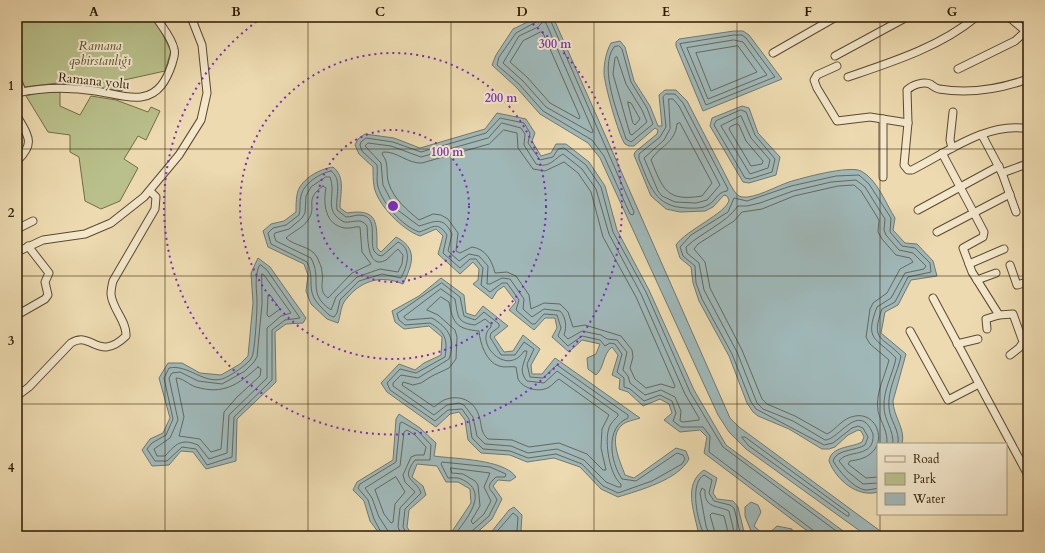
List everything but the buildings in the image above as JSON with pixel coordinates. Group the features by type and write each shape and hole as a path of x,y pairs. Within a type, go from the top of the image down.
{"street":[{"name":"Ramana yolu","path":"20,92 45,88 63,88 136,97 149,95 158,89 167,78 175,55 173,44 156,17"},
{"path":"17,252 44,240 85,234 103,228 131,209 150,191 194,133 205,107 207,93 202,45 191,17"},
{"path":"773,53 836,17"},
{"path":"835,56 907,17"},
{"path":"848,77 906,57 938,41 976,17"},
{"path":"958,69 1015,41 1027,32 1009,17"},
{"path":"837,66 817,75 814,80 817,88 837,121 860,118 883,119 908,123"},
{"path":"17,79 20,92"},
{"path":"1028,79 1000,87 977,90 937,89 924,83 913,86 907,90 908,123 906,168 912,170 970,138 1014,126 1028,129"},
{"path":"952,148 950,140 953,112"},
{"path":"17,116 28,138 29,145 26,153 17,161"},
{"path":"883,119 883,177"},
{"path":"982,135 999,166 1016,212"},
{"path":"942,153 974,212 984,234 962,248 977,280 999,315"},
{"path":"1002,173 1024,165"},
{"path":"918,210 999,166"},
{"path":"17,396 29,387 71,343 78,339 84,339 100,348 109,347 126,336 127,329 114,306 111,294 113,281 155,209 156,197 150,191"},
{"path":"937,232 1010,194"},
{"path":"17,228 33,221"},
{"path":"17,315 46,299 48,295 45,282 49,273 28,246"},
{"path":"969,264 1004,249"},
{"path":"1010,265 1017,285 1028,282"},
{"path":"977,280 996,272"},
{"path":"933,298 1028,475"},
{"path":"987,329 986,319 999,315 1013,314 1026,341 1010,355"},
{"path":"910,331 948,400 979,384"},
{"path":"958,344 978,339"}],"green space":[{"name":"Ramana qəbirstanlığı","path":"17,17 154,17 171,51 165,71 124,80 122,91 58,83 24,87 17,72"},
{"path":"41,92 60,92 60,106 80,115 91,96 116,100 148,112 151,107 160,111 146,140 138,136 124,159 138,168 120,201 101,209 85,201 79,157 70,152 70,135 48,132 26,96"}],"water":[{"path":"538,17 553,17 730,418 739,427 887,536 867,536 746,449 729,432 718,415 600,158 588,143 540,114 516,87 492,65 496,55 513,29"},
{"path":"743,31 749,35 782,79 703,111 676,46 676,42 679,39"},
{"path":"620,41 625,47 634,81 650,106 658,126 662,126 659,95 665,90 676,90 687,101 730,184 738,195 742,197 753,196 789,182 825,173 847,170 861,171 872,180 881,192 895,218 893,230 905,243 917,244 933,261 937,276 911,280 898,305 885,312 881,333 906,354 893,401 903,438 902,443 877,443 877,492 863,492 849,486 837,475 829,461 833,453 837,450 862,442 864,437 861,431 858,430 848,435 835,447 822,449 789,429 758,416 753,412 747,403 729,356 699,301 693,283 691,267 680,258 676,245 688,233 714,216 727,205 729,200 727,196 724,195 713,207 705,211 680,212 666,209 651,196 634,155 635,152 657,134 658,130 655,128 634,146 625,144 622,139 609,98 604,73 605,61 611,43"},
{"path":"742,106 749,108 758,133 780,157 776,175 749,183 743,182 710,126 712,118"},
{"path":"497,113 526,119 535,133 532,141 541,156 551,153 556,144 566,144 589,162 605,186 617,230 649,290 694,390 726,445 850,536 814,536 704,453 707,437 700,430 680,432 664,420 672,413 669,404 660,399 643,406 628,392 619,389 620,379 612,375 618,355 612,347 596,375 588,369 587,358 596,354 600,344 582,340 569,352 552,337 557,328 555,318 545,318 534,330 509,310 516,302 504,286 497,291 492,299 473,284 478,280 479,269 473,262 460,274 438,254 443,236 436,229 420,236 399,223 385,209 376,193 373,167 359,154 355,145 358,139 365,134 394,138 420,148 485,129"},
{"path":"333,167 340,176 341,181 340,208 347,213 365,213 374,219 377,231 377,248 381,252 396,237 408,247 412,258 403,284 394,281 378,280 370,281 356,289 344,302 338,323 327,319 311,304 306,291 308,275 304,264 268,247 263,231 271,224 284,221 296,212 297,195 302,185 310,176 322,170"},
{"path":"258,258 270,267 306,318 303,323 286,324 275,332 276,382 237,419 236,461 206,469 193,452 181,451 169,465 152,466 142,450 150,439 163,433 170,418 159,378 168,363 182,363 200,373 221,375 240,364 248,356 253,303 251,273"},
{"path":"441,278 464,295 466,313 475,316 483,306 508,326 494,337 504,352 513,351 523,335 540,349 531,365 532,374 542,374 555,358 640,418 622,425 616,436 616,449 625,475 634,478 676,448 686,451 689,459 684,466 676,473 658,483 618,497 601,489 580,467 554,458 527,462 510,455 481,453 468,440 465,420 459,412 450,414 436,427 387,392 381,383 399,364 415,370 424,363 441,355 442,337 429,326 404,329 395,322 392,311 419,296"},
{"path":"399,414 420,428 436,443 434,456 490,463 510,471 516,477 510,481 498,480 493,486 502,499 492,519 473,536 449,536 471,503 470,489 458,482 446,482 437,466 417,464 412,477 423,486 426,495 409,510 407,527 413,536 381,536 370,521 364,501 353,490 357,482 393,460 396,419"},
{"path":"704,470 717,478 713,493 717,499 733,501 738,507 745,536 702,536 698,531 693,507 692,490 698,476"},
{"path":"751,502 758,505 761,512 754,526 765,536 753,536 745,516 745,507"},
{"path":"514,507 522,515 521,530 524,536 488,536 509,510"},
{"path":"777,526 792,529 792,536 766,536"}]}
